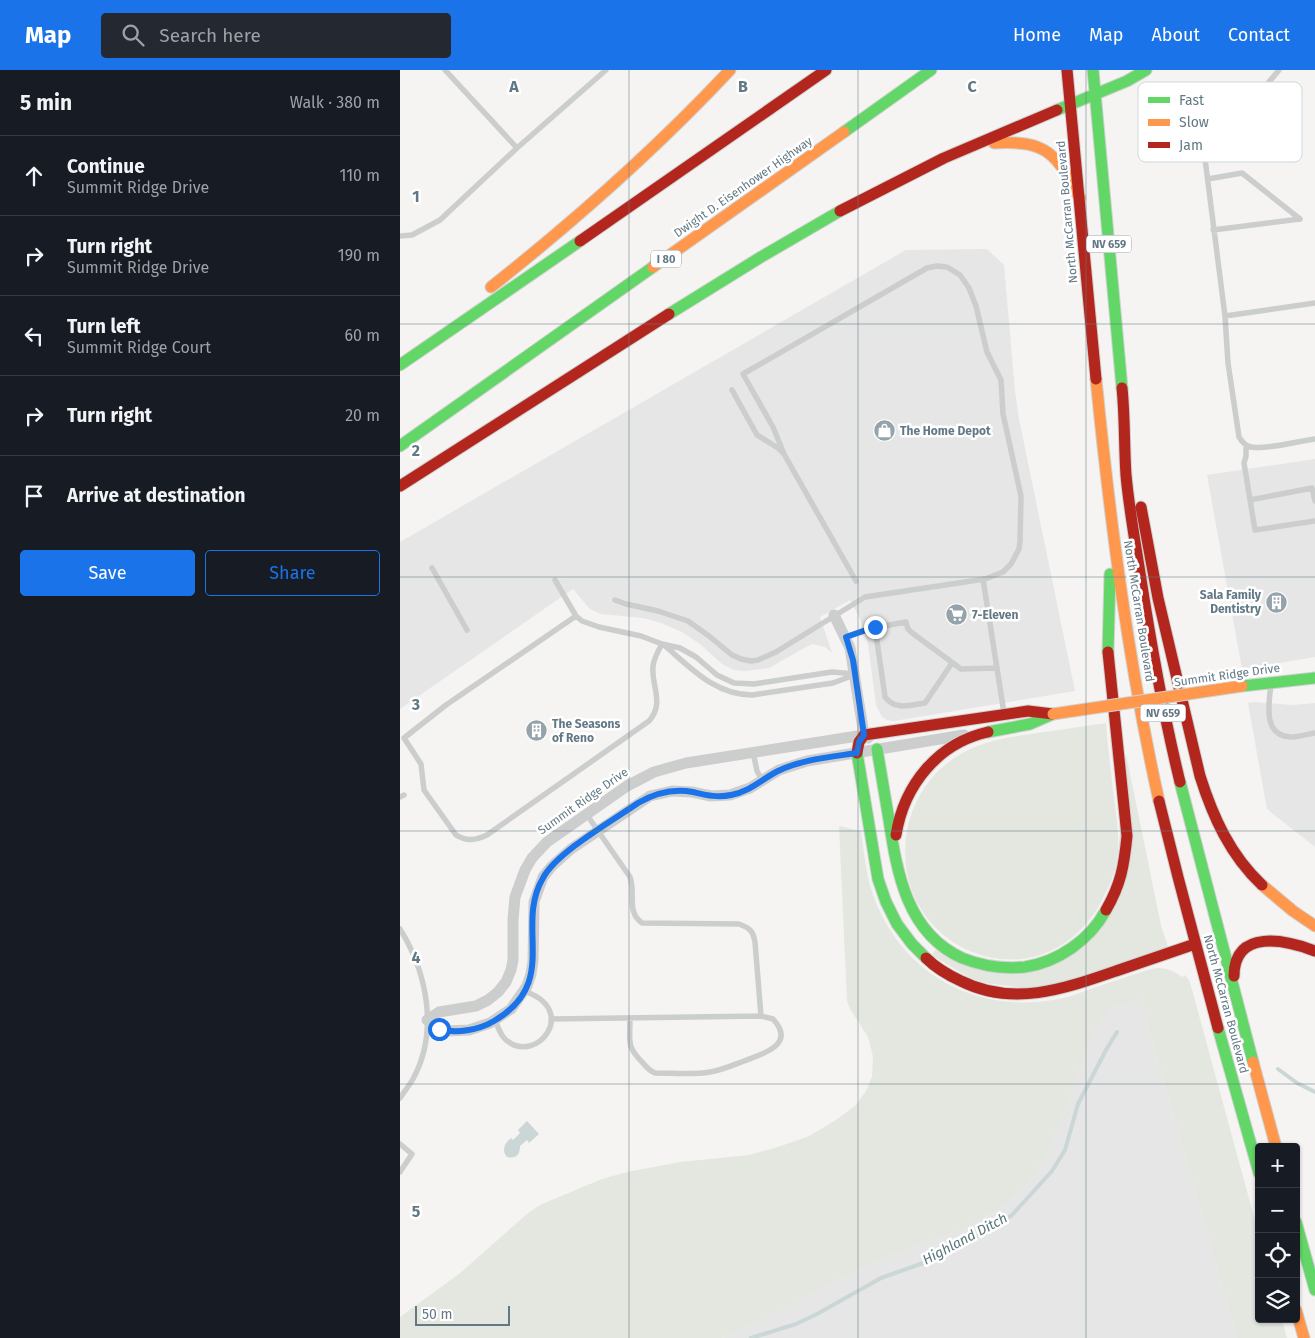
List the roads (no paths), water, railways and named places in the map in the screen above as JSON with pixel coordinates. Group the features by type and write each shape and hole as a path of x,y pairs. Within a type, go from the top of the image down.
{"main road":[{"path":"427,346 467,307 567,226 630,171 686,117 730,70"},
{"path":"400,365 826,70"},
{"name":"Dwight D. Eisenhower Highway","path":"400,446 931,70"},
{"name":"North McCarran Boulevard","path":"1067,70 1119,582 1149,755 1182,896 1255,1159"},
{"name":"North McCarran Boulevard","path":"1093,70 1125,418 1126,475 1153,659 1166,726 1190,826 1275,1143"},
{"path":"400,486 758,258 885,187 956,154 1127,81 1146,70"},
{"path":"956,154 993,144 1009,142 1037,144 1047,150 1061,166 1080,198"},
{"path":"1125,418 1158,598 1206,799 1217,824 1243,864 1272,895 1315,926"},
{"path":"877,749 897,870 902,889 910,907 928,934 952,952 969,961 1003,968 1037,965 1068,952 1081,942 1103,918 1121,880 1127,851 1108,644 1112,520"},
{"name":"Summit Ridge Drive","path":"864,735 1028,710 1053,714 1271,682 1315,678"},
{"name":"Summit Ridge Drive","path":"988,732 1030,725 1040,722 1053,714"},
{"path":"897,870 896,825 905,799 913,785 923,771 950,747 962,740 988,732"},
{"path":"864,735 859,742 857,753 882,895 888,910 909,942 920,954 948,975 976,987 1004,994 1017,995 1051,992 1195,944"},
{"path":"1238,1002 1233,970 1239,953 1247,946 1273,940 1289,941 1315,951"},
{"path":"1299,1233 1315,1290"},
{"path":"1300,1323 1304,1338"}],"street":[{"path":"834,615 850,648 864,735 872,741 877,749"},
{"name":"Summit Ridge Drive","path":"864,735 686,763 654,772 627,786 540,848 525,870 513,908 513,960 506,982 488,1000 476,1006 439,1012 427,1020 439,1029 446,1031 469,1030 495,1020 511,1009 524,991 531,974 533,960 533,915 537,890 543,877 560,858 638,803 662,792 682,791 711,796 740,793 779,770 819,758 988,732"}],"lane":[{"path":"445,70 517,148"},
{"path":"400,236 412,235 440,220 517,148 606,70"},
{"path":"1269,82 1279,70"},
{"path":"1205,162 1225,316 1228,363 1239,437 1249,447 1315,439"},
{"path":"1208,178 1242,173 1300,219 1213,230"},
{"path":"615,600 682,619 709,636 732,655 751,661 776,652 858,600 871,595 983,579 1003,572 1016,557 1020,541 1022,505 1003,414 1001,380 987,352 976,306 969,288 960,275 948,267 937,266 927,268 743,374 773,427 784,454 856,581"},
{"path":"1225,316 1315,303"},
{"path":"732,390 757,435 784,454"},
{"path":"1246,445 1244,464 1255,530 1315,521"},
{"path":"1250,500 1312,488 1315,502"},
{"path":"432,568 467,630"},
{"path":"983,579 1004,714"},
{"path":"555,580 576,616 589,625 641,636 688,652 717,675 734,683 743,684 832,672 855,674"},
{"path":"576,616 446,705 404,738 420,764 424,790 456,835 461,838 474,840 487,835 649,721 654,716 658,702 653,666 662,644"},
{"path":"846,637 875,627 906,622 911,632 961,670 997,668"},
{"path":"875,627 886,697 895,706 925,703 952,663"},
{"path":"662,644 710,683 719,688 742,695 833,682 855,674"},
{"path":"1271,682 1268,714 1273,728 1290,737 1315,733"},
{"path":"753,752 757,771 762,780"},
{"path":"587,815 630,877 634,914 642,924 739,924 749,927 753,932 755,942 761,1016"},
{"path":"400,929 417,961 426,1003 427,1020 424,1046 418,1065 413,1078 400,1098"},
{"path":"495,1020 502,1035 508,1042 517,1046 529,1046 540,1041 549,1033 551,1019 546,1005 534,994 524,991"},
{"path":"551,1019 761,1016 773,1019 780,1030 778,1044 768,1052 709,1072 656,1074 650,1072 632,1052 630,1045 630,1018"},
{"path":"400,1144 412,1154 400,1172"}],"waterway":[{"name":"Highland Ditch","path":"751,1338 796,1324 881,1278 929,1261 989,1230 1012,1215 1052,1171 1065,1150 1078,1104 1117,1032"},
{"name":"Highland Ditch","path":"1278,1069 1297,1083 1315,1092"}],"place":[{"name":"The Home Depot","path":"884,431"},
{"name":"Sala Family Dentistry","path":"1277,602"},
{"name":"7-Eleven","path":"956,615"},
{"name":"The Seasons of Reno","path":"536,731"}]}
